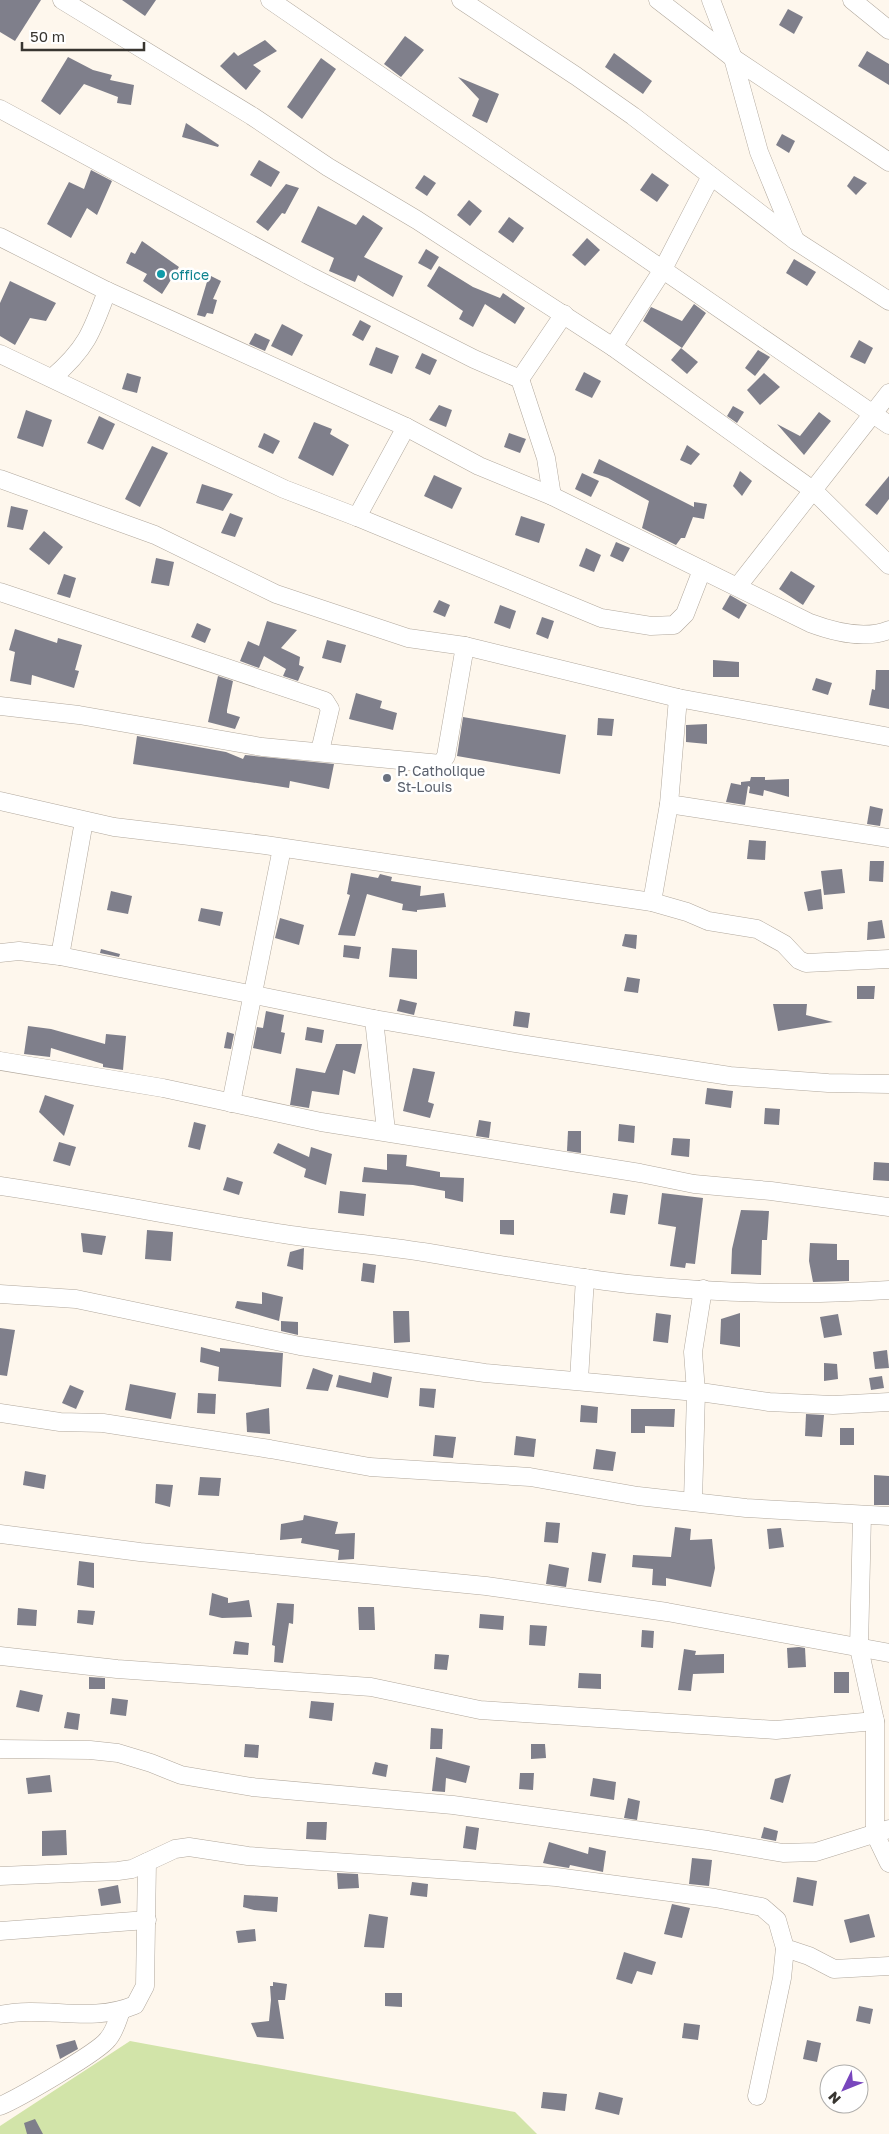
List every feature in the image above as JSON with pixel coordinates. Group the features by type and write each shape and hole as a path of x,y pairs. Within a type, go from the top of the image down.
{"street":[{"path":"62,0 252,116 328,167 417,220 613,347 814,491 889,566"},
{"path":"270,0 537,182 662,271 874,413 889,425"},
{"path":"461,0 633,116 796,241 889,301"},
{"path":"658,0 733,58 889,162"},
{"path":"711,0 733,58 759,152 796,241"},
{"path":"852,0 889,30"},
{"path":"0,109 308,276 474,359 520,379 546,458 552,496"},
{"path":"613,347 662,271 711,176"},
{"path":"0,237 107,291 406,427 479,466 552,496 824,628 860,635 889,630"},
{"path":"52,378 80,352 90,335 107,291"},
{"path":"520,379 564,314"},
{"path":"0,354 284,489 357,517 601,618 624,623 668,627 679,622 685,614 702,570"},
{"path":"738,586 889,393"},
{"path":"357,517 406,427"},
{"path":"0,480 155,536 276,594 408,638 465,646 678,698 889,737"},
{"path":"0,592 325,701 330,710 320,751"},
{"path":"0,706 79,715 262,747 320,751 441,764 446,756 465,646"},
{"path":"652,902 669,804 678,698"},
{"path":"0,801 114,827 264,844 652,902 687,912 708,922 757,929 784,944 799,960 806,963 889,959"},
{"path":"669,804 889,838"},
{"path":"60,956 84,821"},
{"path":"232,1103 282,848"},
{"path":"0,953 19,951 60,956 209,987 253,993 374,1019 730,1076 828,1083 889,1084"},
{"path":"374,1019 386,1131"},
{"path":"0,1061 154,1086 321,1122 386,1131 694,1184 771,1191 889,1207"},
{"path":"0,1186 93,1199 285,1234 422,1252 630,1284 769,1294 826,1294 889,1290"},
{"path":"580,1380 585,1278"},
{"path":"693,1501 696,1392 693,1352 703,1288"},
{"path":"0,1294 76,1300 300,1346 485,1373 580,1380 769,1402 833,1405 889,1402"},
{"path":"0,1413 60,1422 103,1423 270,1449 370,1468 530,1477 638,1496 746,1508 889,1516"},
{"path":"862,1515 860,1648 875,1721 882,1832 889,1863"},
{"path":"0,1534 140,1552 506,1588 667,1612 889,1653"},
{"path":"0,1656 117,1669 371,1688 480,1710 776,1730 875,1721"},
{"path":"0,1749 90,1750 118,1753 181,1774 252,1787 452,1805 708,1840 783,1853 816,1852 882,1832"},
{"path":"0,1876 118,1871 132,1868 175,1849 189,1847 257,1857 541,1875 714,1898 762,1907 777,1920 789,1953 757,2096"},
{"path":"0,2015 65,2013 101,2015 121,2011 135,2005 145,1986 147,1862"},
{"path":"0,1931 147,1920"},
{"path":"789,1953 834,1969 889,1966"},
{"path":"0,2106 85,2057 107,2041 116,2027 121,2011"}],"green space":[{"path":"130,2041 515,2112 537,2134 0,2134 0,2126"}],"building":[{"path":"0,0 41,0 15,41 0,32"},
{"path":"122,0 156,0 145,16"},
{"path":"788,9 803,17 794,34 779,25"},
{"path":"405,36 424,50 401,77 384,64"},
{"path":"265,40 277,51 253,65 261,71 246,90 220,66 234,52 238,56"},
{"path":"867,51 889,64 889,85 858,66"},
{"path":"614,53 652,81 643,94 605,67"},
{"path":"68,57 93,70 112,75 110,80 134,85 131,105 117,103 118,97 84,84 60,115 41,101"},
{"path":"321,58 336,69 302,119 287,107"},
{"path":"458,77 499,94 487,123 472,116 479,99"},
{"path":"186,123 219,145 218,147 182,137"},
{"path":"782,134 795,141 789,153 776,145"},
{"path":"259,160 280,172 271,187 250,175"},
{"path":"91,170 112,181 97,215 87,208 71,238 47,224 69,182 84,189"},
{"path":"652,173 669,185 657,202 640,190"},
{"path":"424,175 436,183 427,196 415,188"},
{"path":"854,176 867,183 856,195 847,186"},
{"path":"286,184 299,188 285,214 282,213 268,231 256,222"},
{"path":"469,200 482,211 470,226 457,215"},
{"path":"318,206 356,225 363,215 383,228 364,257 403,276 393,297 358,275 355,282 329,271 334,258 301,242"},
{"path":"509,217 524,228 513,243 498,232"},
{"path":"587,238 600,250 585,266 572,255"},
{"path":"142,241 179,267 162,294 143,281 147,274 126,263 131,252 135,254"},
{"path":"426,249 439,257 431,270 418,263"},
{"path":"794,259 816,272 807,286 786,273"},
{"path":"439,266 473,287 500,298 503,293 525,308 515,324 485,304 473,327 459,319 463,311 427,286"},
{"path":"209,275 221,281 213,299 217,300 213,314 207,313 205,317 197,315"},
{"path":"10,281 56,303 46,321 30,318 15,345 0,336 0,303"},
{"path":"694,304 706,313 682,348 643,321 651,307 682,321"},
{"path":"360,320 371,326 363,341 352,335"},
{"path":"282,324 303,335 292,356 271,346"},
{"path":"255,333 270,340 265,351 249,344"},
{"path":"859,340 873,348 865,364 850,357"},
{"path":"376,347 399,356 392,374 369,365"},
{"path":"681,348 698,362 687,374 671,360"},
{"path":"758,350 770,357 755,376 745,368"},
{"path":"422,353 437,360 430,375 415,368"},
{"path":"584,372 601,381 592,398 575,390"},
{"path":"127,373 141,377 137,393 122,389"},
{"path":"764,373 780,387 760,405 747,390"},
{"path":"439,405 452,410 446,427 429,420"},
{"path":"733,406 744,412 737,423 727,416"},
{"path":"26,410 52,420 43,447 17,438"},
{"path":"819,412 831,421 804,455 777,424 800,436"},
{"path":"99,416 115,424 103,450 87,443"},
{"path":"314,422 332,429 330,434 349,445 333,476 298,458"},
{"path":"264,433 280,441 273,454 258,447"},
{"path":"509,433 526,439 520,453 504,447"},
{"path":"687,445 700,454 691,465 680,460"},
{"path":"152,446 168,453 140,507 125,499"},
{"path":"599,459 694,507 694,502 707,504 704,519 693,517 685,538 681,538 676,545 642,528 649,501 608,478 593,473"},
{"path":"740,471 752,481 742,496 733,486"},
{"path":"582,473 599,481 591,497 575,489"},
{"path":"434,475 462,488 452,509 424,496"},
{"path":"889,476 889,499 877,515 865,505"},
{"path":"202,484 233,494 223,511 196,503"},
{"path":"11,506 28,510 23,530 7,527"},
{"path":"230,513 243,518 235,537 221,533"},
{"path":"521,516 545,524 539,543 515,535"},
{"path":"44,531 63,547 49,565 29,549"},
{"path":"616,542 630,548 623,562 610,556"},
{"path":"586,548 601,555 594,572 579,566"},
{"path":"156,558 174,562 169,586 151,583"},
{"path":"791,571 815,586 803,605 779,589"},
{"path":"64,574 76,578 70,598 57,594"},
{"path":"730,595 747,605 739,619 722,609"},
{"path":"439,600 450,605 445,617 433,612"},
{"path":"500,605 516,611 510,629 494,623"},
{"path":"542,617 554,621 548,639 536,634"},
{"path":"267,621 297,630 281,648 300,657 299,665 304,667 298,681 283,676 286,669 264,656 259,668 240,661 248,641 259,646"},
{"path":"197,623 211,629 205,643 191,637"},
{"path":"15,629 57,643 58,638 82,645 75,670 79,671 74,688 32,675 31,685 10,681 15,652 9,650"},
{"path":"327,640 346,645 341,663 322,658"},
{"path":"713,660 739,662 739,677 713,677"},
{"path":"876,670 889,670 889,709 869,705 872,689 875,690"},
{"path":"218,676 233,681 227,713 240,717 235,729 208,722"},
{"path":"816,678 832,683 828,695 812,690"},
{"path":"356,693 382,701 380,708 397,713 393,730 349,719"},
{"path":"463,717 566,735 560,774 457,756"},
{"path":"598,718 614,719 612,736 597,735"},
{"path":"707,724 707,744 686,742 686,725"},
{"path":"137,736 226,752 243,759 245,755 334,764 329,789 290,781 289,788 133,764"},
{"path":"751,777 765,777 765,780 789,779 789,797 764,790 763,796 749,793 750,787 748,786 745,805 726,802 731,783 741,785 741,782 750,781"},
{"path":"870,806 883,809 880,826 867,824"},
{"path":"749,840 766,841 765,860 747,859"},
{"path":"870,861 884,861 883,882 869,881"},
{"path":"842,869 845,893 824,895 821,871"},
{"path":"351,873 378,878 380,874 392,877 391,881 421,886 420,896 444,893 446,907 417,910 417,912 402,910 403,904 367,894 355,936 338,935 350,895 347,894"},
{"path":"821,889 823,909 808,911 804,892"},
{"path":"111,891 132,896 128,914 107,910"},
{"path":"201,908 223,912 220,926 198,921"},
{"path":"280,918 304,925 299,945 275,938"},
{"path":"882,920 885,938 867,940 868,922"},
{"path":"625,934 637,935 636,949 622,946"},
{"path":"344,945 361,947 359,959 343,957"},
{"path":"392,948 417,950 417,979 389,977"},
{"path":"101,949 120,954 119,957 100,953"},
{"path":"627,977 640,979 638,993 624,991"},
{"path":"857,986 875,986 874,999 857,999"},
{"path":"400,999 417,1003 414,1015 397,1011"},
{"path":"773,1004 807,1004 806,1015 833,1022 778,1031"},
{"path":"266,1011 284,1015 281,1032 285,1033 281,1054 253,1048 257,1027 263,1028"},
{"path":"515,1011 530,1013 528,1028 513,1026"},
{"path":"28,1026 51,1029 105,1044 106,1034 126,1036 123,1070 103,1067 103,1064 51,1048 50,1057 24,1054"},
{"path":"307,1027 324,1030 322,1043 305,1040"},
{"path":"227,1032 234,1034 231,1049 224,1048"},
{"path":"336,1044 362,1044 355,1074 343,1070 339,1095 312,1091 309,1108 290,1105 296,1068 325,1073"},
{"path":"413,1068 435,1072 428,1102 434,1104 430,1118 403,1111"},
{"path":"707,1088 733,1091 731,1108 705,1104"},
{"path":"45,1095 74,1105 64,1136 39,1112"},
{"path":"765,1108 780,1109 779,1125 764,1124"},
{"path":"479,1120 491,1122 489,1138 476,1136"},
{"path":"194,1122 206,1125 200,1150 188,1147"},
{"path":"619,1124 635,1126 634,1143 618,1141"},
{"path":"568,1131 581,1131 581,1153 567,1151"},
{"path":"673,1138 690,1139 689,1157 671,1155"},
{"path":"59,1142 76,1147 70,1166 53,1161"},
{"path":"278,1143 309,1157 311,1147 332,1154 326,1185 304,1177 306,1169 273,1153"},
{"path":"387,1154 407,1155 406,1166 440,1172 440,1177 464,1178 463,1202 445,1198 445,1191 413,1185 362,1182 364,1167 387,1170"},
{"path":"874,1162 889,1163 889,1181 873,1180"},
{"path":"227,1177 243,1182 239,1195 223,1190"},
{"path":"340,1191 366,1194 364,1216 338,1213"},
{"path":"613,1193 628,1195 625,1215 610,1213"},
{"path":"662,1193 703,1198 695,1264 686,1263 685,1268 670,1266 676,1227 658,1224"},
{"path":"741,1210 769,1211 767,1240 762,1240 761,1275 731,1274 732,1249"},
{"path":"500,1220 514,1220 514,1235 500,1234"},
{"path":"147,1230 173,1232 171,1261 145,1259"},
{"path":"81,1233 106,1236 102,1255 83,1252"},
{"path":"810,1243 837,1244 837,1260 849,1260 849,1281 813,1282 809,1261"},
{"path":"304,1248 303,1270 287,1266 290,1252"},
{"path":"363,1263 376,1265 374,1283 361,1281"},
{"path":"262,1292 283,1297 279,1321 235,1308 237,1301 262,1304"},
{"path":"393,1311 409,1311 410,1342 394,1343"},
{"path":"656,1313 671,1315 668,1343 653,1341"},
{"path":"740,1313 740,1347 720,1344 721,1319"},
{"path":"838,1314 842,1335 824,1338 820,1317"},
{"path":"281,1321 298,1322 298,1335 281,1331"},
{"path":"0,1328 15,1330 7,1376 0,1375"},
{"path":"201,1347 220,1352 220,1348 283,1353 281,1387 218,1381 219,1367 200,1362"},
{"path":"887,1350 889,1368 875,1369 873,1352"},
{"path":"824,1363 837,1364 838,1379 824,1381"},
{"path":"313,1368 333,1375 328,1391 306,1389"},
{"path":"373,1372 392,1377 388,1398 336,1387 339,1375 371,1383"},
{"path":"882,1376 884,1388 871,1390 869,1378"},
{"path":"130,1384 176,1393 171,1419 125,1410"},
{"path":"70,1385 84,1391 76,1409 62,1403"},
{"path":"420,1388 436,1389 434,1408 419,1406"},
{"path":"198,1393 216,1394 215,1414 197,1413"},
{"path":"581,1405 598,1407 597,1423 580,1422"},
{"path":"269,1408 270,1434 247,1432 246,1413"},
{"path":"631,1409 675,1409 674,1427 645,1426 645,1433 631,1433"},
{"path":"806,1414 824,1415 822,1437 805,1436"},
{"path":"840,1428 854,1428 854,1445 840,1445"},
{"path":"435,1435 456,1437 453,1458 433,1456"},
{"path":"516,1436 536,1439 534,1457 514,1455"},
{"path":"596,1449 616,1452 613,1471 593,1469"},
{"path":"25,1471 46,1475 44,1489 23,1485"},
{"path":"874,1475 889,1476 889,1505 874,1505"},
{"path":"200,1477 221,1478 219,1496 198,1495"},
{"path":"156,1484 173,1485 170,1507 155,1503"},
{"path":"304,1515 338,1522 335,1534 355,1533 354,1559 338,1560 339,1550 301,1543 302,1538 280,1540 281,1524 303,1520"},
{"path":"546,1522 560,1523 558,1543 544,1542"},
{"path":"675,1527 691,1529 690,1540 712,1539 715,1568 711,1587 666,1578 666,1586 652,1585 653,1569 632,1567 633,1555 671,1557"},
{"path":"781,1528 784,1547 769,1549 767,1529"},
{"path":"592,1552 606,1554 601,1583 588,1581"},
{"path":"79,1561 94,1563 94,1588 77,1585"},
{"path":"549,1564 569,1568 566,1587 546,1584"},
{"path":"212,1593 228,1598 228,1603 249,1600 252,1617 222,1618 209,1615"},
{"path":"277,1603 294,1604 293,1624 289,1623 283,1663 274,1662 275,1646 272,1645"},
{"path":"358,1607 374,1607 375,1630 359,1630"},
{"path":"18,1608 37,1610 36,1626 17,1625"},
{"path":"78,1610 95,1611 93,1625 77,1623"},
{"path":"480,1614 504,1616 503,1630 479,1628"},
{"path":"530,1625 547,1626 545,1646 529,1645"},
{"path":"642,1630 654,1631 653,1648 641,1647"},
{"path":"235,1641 249,1643 248,1655 233,1654"},
{"path":"787,1648 805,1648 806,1667 788,1668"},
{"path":"684,1649 696,1651 695,1655 724,1654 724,1673 693,1674 691,1691 678,1690"},
{"path":"435,1654 449,1655 447,1670 434,1669"},
{"path":"834,1672 849,1672 849,1693 834,1693"},
{"path":"579,1673 601,1674 601,1689 578,1688"},
{"path":"89,1677 105,1678 105,1689 89,1689"},
{"path":"20,1690 43,1695 39,1712 16,1707"},
{"path":"112,1698 128,1700 126,1716 110,1714"},
{"path":"311,1701 334,1703 332,1721 309,1718"},
{"path":"67,1712 80,1714 78,1730 64,1728"},
{"path":"431,1728 443,1729 442,1749 430,1749"},
{"path":"245,1744 259,1745 258,1758 244,1757"},
{"path":"531,1744 545,1744 546,1758 531,1759"},
{"path":"436,1757 470,1766 466,1783 446,1778 445,1792 432,1791"},
{"path":"375,1762 388,1765 386,1777 372,1774"},
{"path":"520,1773 534,1773 533,1790 519,1789"},
{"path":"791,1774 783,1803 770,1799 775,1779"},
{"path":"50,1775 52,1792 28,1794 26,1778"},
{"path":"593,1778 616,1782 614,1800 590,1796"},
{"path":"628,1798 640,1801 637,1820 624,1818"},
{"path":"307,1822 327,1822 326,1840 306,1839"},
{"path":"466,1826 479,1828 476,1850 463,1848"},
{"path":"764,1827 778,1831 776,1841 761,1838"},
{"path":"66,1830 67,1855 42,1856 42,1831"},
{"path":"549,1842 588,1854 589,1847 606,1851 603,1872 570,1865 569,1868 543,1863"},
{"path":"692,1858 712,1860 709,1886 689,1884"},
{"path":"337,1873 358,1874 359,1888 338,1889"},
{"path":"797,1877 817,1881 813,1906 793,1902"},
{"path":"412,1882 428,1884 427,1897 410,1895"},
{"path":"118,1885 121,1903 101,1906 98,1889"},
{"path":"244,1895 278,1897 277,1912 243,1907"},
{"path":"672,1904 690,1908 682,1938 664,1934"},
{"path":"369,1914 388,1917 384,1948 364,1947"},
{"path":"869,1914 875,1937 850,1943 844,1920"},
{"path":"255,1929 256,1941 238,1943 236,1931"},
{"path":"624,1952 656,1962 652,1975 637,1971 632,1984 616,1979"},
{"path":"273,1982 287,1984 285,2000 278,2000 284,2039 257,2037 251,2023 269,2021 270,1986 273,1986"},
{"path":"385,1993 402,1993 402,2007 385,2006"},
{"path":"859,2006 873,2009 870,2024 856,2021"},
{"path":"684,2023 700,2025 698,2040 682,2038"},
{"path":"75,2040 78,2049 60,2059 56,2045"},
{"path":"807,2040 821,2043 817,2062 803,2059"},
{"path":"543,2092 567,2094 565,2111 541,2108"},
{"path":"599,2092 623,2098 619,2115 595,2109"},
{"path":"35,2119 43,2134 27,2134 24,2123"}],"place":[{"name":"office","path":"161,274"},
{"name":"P. Catholique St-Louis","path":"387,778"}]}
